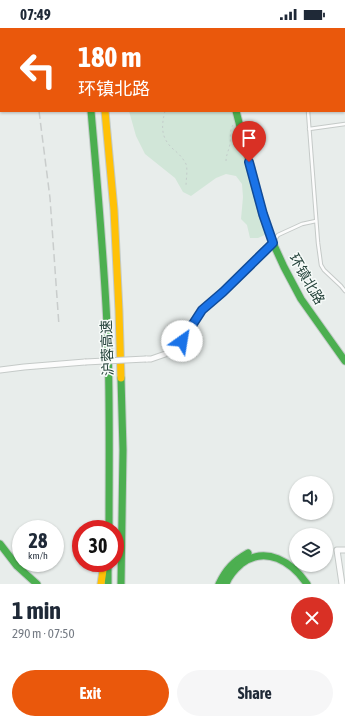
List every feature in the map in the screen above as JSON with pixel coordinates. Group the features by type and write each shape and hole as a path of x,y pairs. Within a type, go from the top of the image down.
{"main road":[{"name":"沪蓉高速","path":"91,112 102,229 108,346 110,424 109,520"},
{"name":"沪蓉高速","path":"105,112 114,210 119,311 123,450 121,584"},
{"name":"环镇北路","path":"236,112 263,214 273,243 301,299 345,361"},
{"path":"0,544 11,559 37,584"},
{"path":"218,584 224,572 233,563 247,554 258,551 272,551 289,558"},
{"path":"226,584 229,576 237,568 249,559 258,556 272,557 284,561 297,570 307,584"},
{"path":"101,584 103,572"},
{"path":"108,572 108,584"},
{"path":"305,572 314,584"}],"street":[{"path":"0,370 85,362 151,359 174,352 202,310 223,292 273,243"},
{"path":"342,584 337,550 345,550"}],"lane":[{"path":"308,112 318,243 322,265 324,270 345,291"},
{"path":"309,129 345,124"},
{"path":"273,243 278,235 302,224 316,221"}],"path":[{"path":"165,112 163,123 164,138 185,162 187,171 186,186"},
{"path":"226,161 231,128 238,121"}],"green space":[{"path":"129,112 232,112 267,234 258,238 250,238 247,225 241,219 243,197 242,184 236,176 226,174 216,178 191,196 183,192 175,178 145,154 136,136"}],"railway":[{"path":"39,112 50,198 59,326"}],"traffic: fast":[{"path":"91,112 107,317 109,520"},
{"path":"236,112 263,215 273,243 301,299 345,361"},
{"path":"121,378 123,450 121,584"},
{"path":"0,544 17,566 37,584"},
{"path":"219,584 231,566 248,553"},
{"path":"226,584 232,573 241,564 260,556 269,556 286,563 294,569 307,584"},
{"path":"108,572 108,584"}],"traffic: slow":[{"path":"105,112 114,210 121,378"},
{"path":"101,584 103,572"}],"route":[{"path":"182,341 202,310 223,292 267,247 273,243 263,214 249,162"}]}
